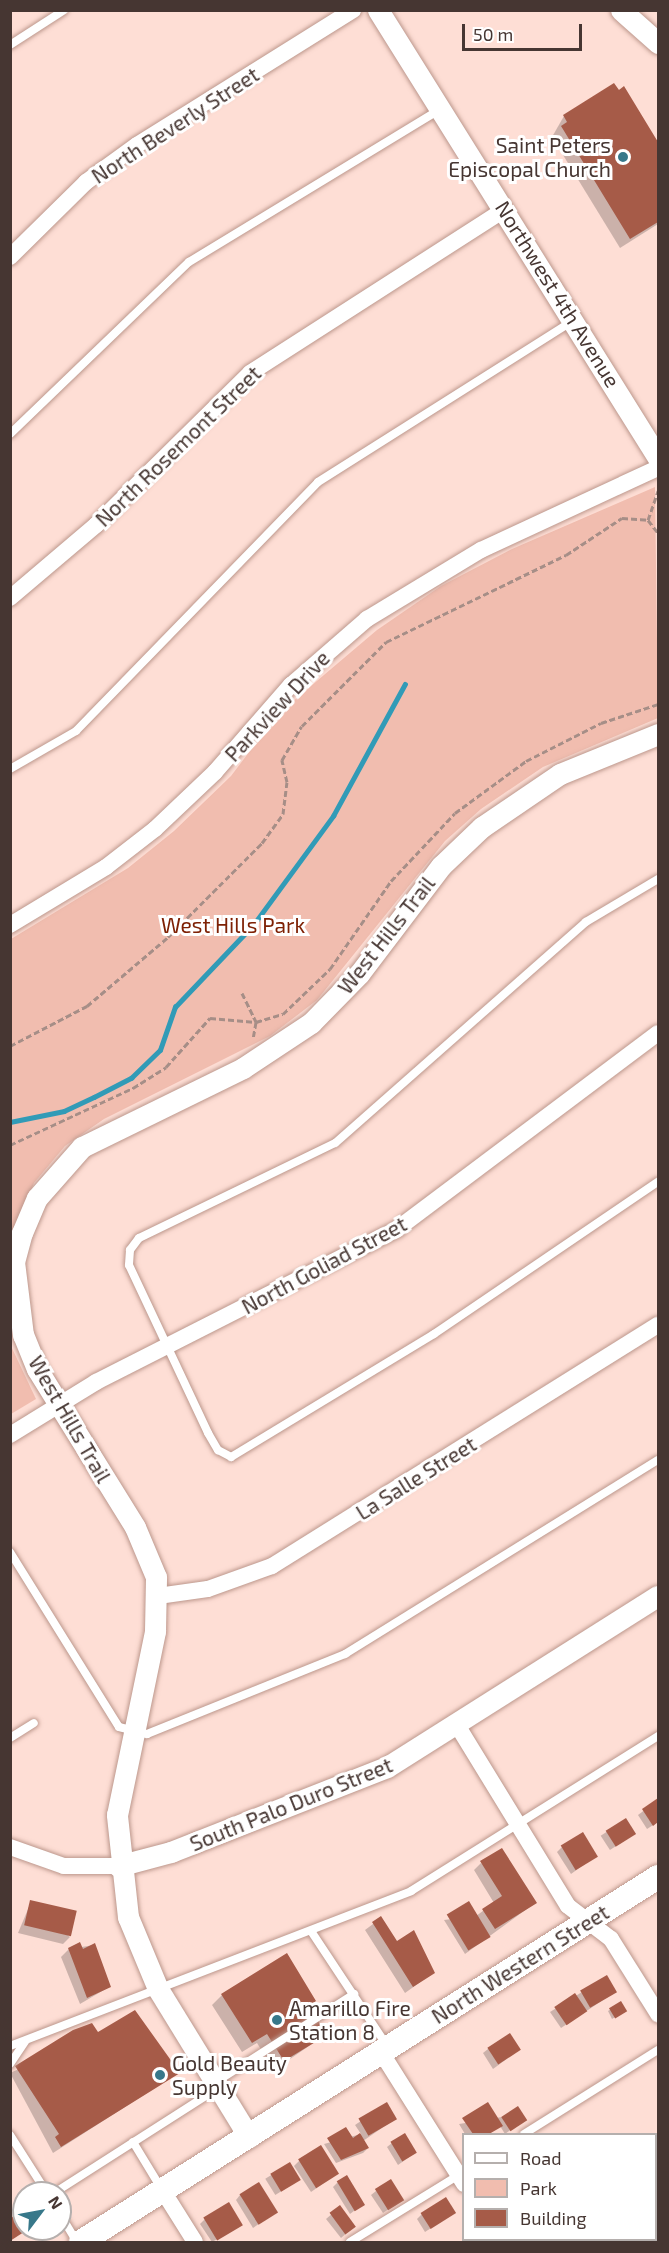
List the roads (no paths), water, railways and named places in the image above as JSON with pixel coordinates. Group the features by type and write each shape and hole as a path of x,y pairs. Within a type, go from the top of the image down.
{"main road":[{"name":"North Western Street","path":"79,2242 249,2137 384,2049 658,1877"}],"street":[{"name":"North Beverly Street","path":"10,257 86,182 137,145 353,10"},
{"name":"Northwest 4th Avenue","path":"378,10 505,208 658,458"},
{"path":"621,10 658,43"},
{"name":"North Rosemont Street","path":"10,598 96,525 249,373 505,208"},
{"name":"Parkview Drive","path":"10,925 106,867 155,829 215,772 291,686 367,619 481,550 658,468"},
{"name":"West Hills Trail","path":"249,2137 158,1989 137,1944 118,1866 117,1815 158,1596 144,1544 58,1405 23,1335 14,1262 37,1198 62,1165 123,1124 289,1041 353,981 422,888 482,827 560,774 658,734"},
{"name":"North Goliad Street","path":"10,1435 58,1405 165,1347 397,1229 658,1032"},
{"name":"La Salle Street","path":"158,1596 208,1589 272,1566 658,1325"},
{"name":"South Palo Duro Street","path":"118,1866 163,1855 370,1774 457,1725 658,1596"},
{"path":"457,1725 568,1906 611,1939 658,2014"},
{"path":"10,1847 64,1866 118,1866"},
{"path":"384,2049 462,2177"},
{"path":"163,2191 195,2242"}],"lane":[{"path":"10,45 64,10"},
{"path":"10,434 189,262 441,108"},
{"path":"10,769 76,731 318,482 574,321"},
{"path":"658,879 586,922 335,1143 139,1238 130,1250 129,1265 165,1347 218,1450 231,1457 434,1334 658,1182"},
{"path":"10,1552 119,1727 132,1733 147,1734 345,1654 658,1460"},
{"path":"10,1737 34,1723"},
{"path":"10,2046 411,1891 658,1736"},
{"path":"311,1931 354,1994 384,2049"},
{"path":"72,2181 354,1994"},
{"path":"10,2064 25,2042"},
{"path":"526,2133 658,2050"},
{"path":"10,2135 39,2181"},
{"path":"133,2142 163,2191"},
{"path":"350,2242 462,2177"}],"waterway":[{"path":"10,1122 64,1111 94,1097 131,1078 160,1050 175,1007 254,924 333,816 405,684"}],"place":[{"name":"Saint Peters Episcopal Church","path":"623,157"},
{"name":"Amarillo Fire Station 8","path":"277,2020"},
{"name":"Gold Beauty Supply","path":"160,2075"}],"park label":[{"name":"West Hills Park","path":"233,925"}]}
